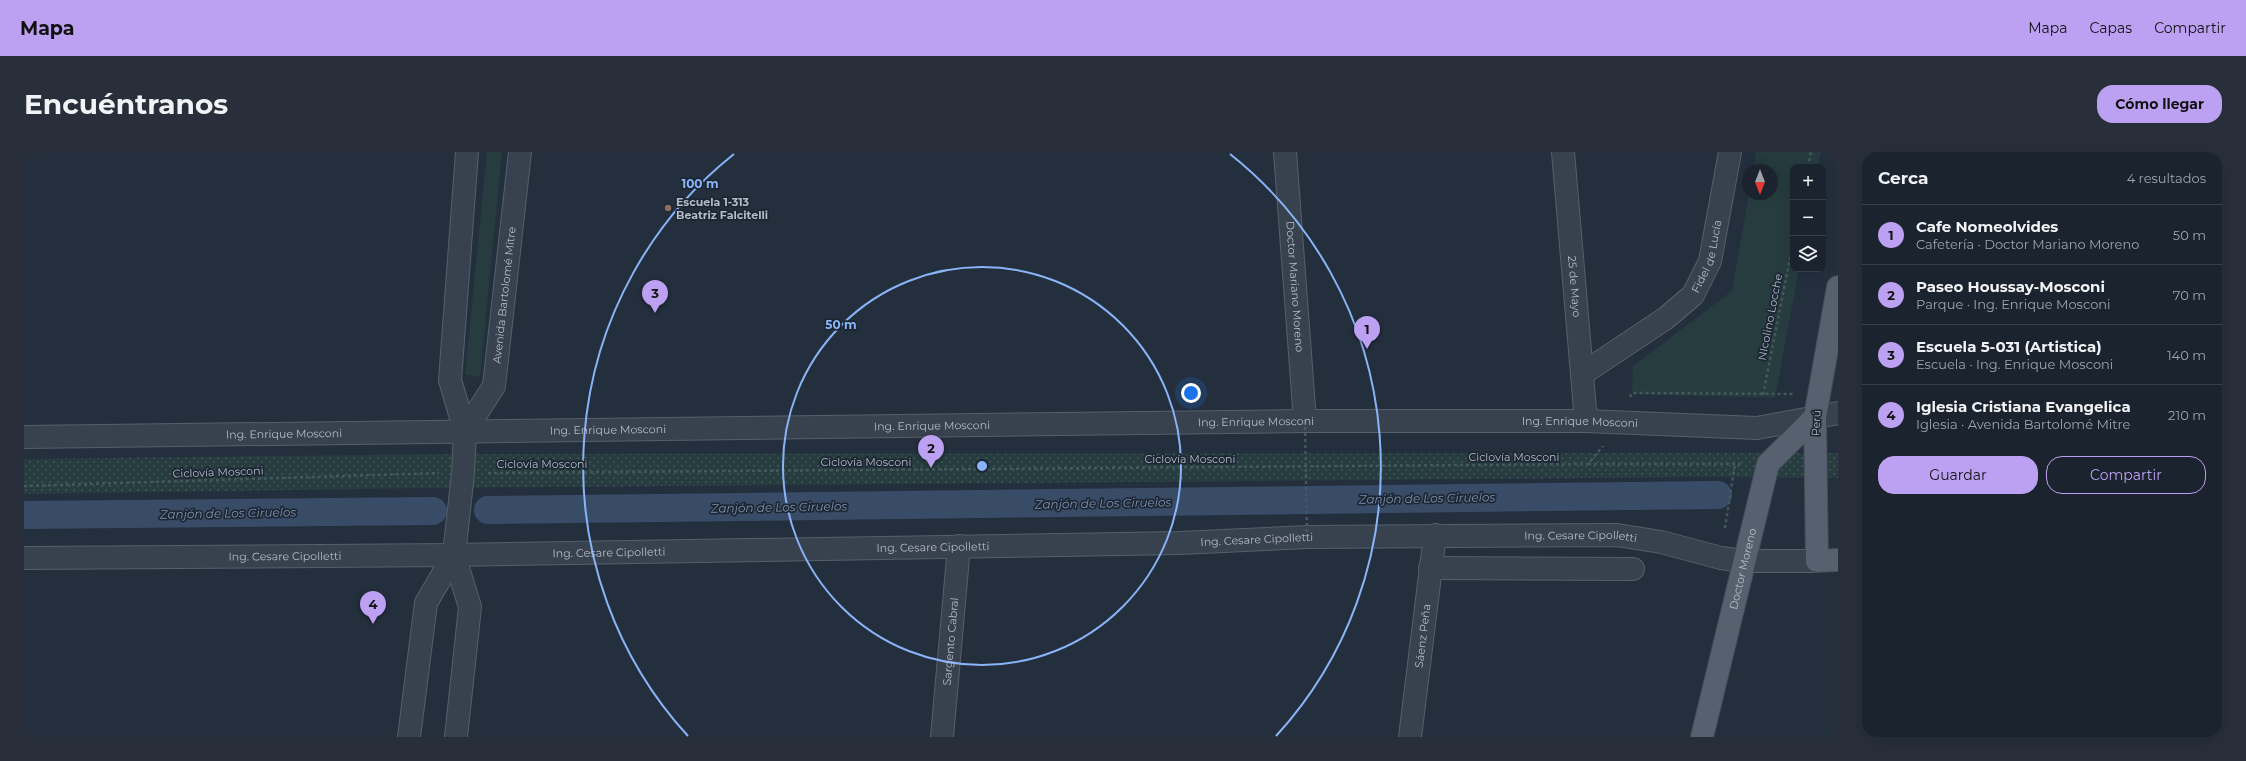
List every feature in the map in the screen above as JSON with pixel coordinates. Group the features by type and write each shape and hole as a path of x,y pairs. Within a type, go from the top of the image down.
{"main road":[{"name":"Perú","path":"1828,561 1816,528 1815,418 1838,288"},
{"path":"1768,464 1815,418"},
{"name":"Doctor Moreno","path":"1702,737 1768,464"}],"street":[{"path":"456,737 470,607 454,555 463,473 465,431 450,380 467,152"},
{"name":"Avenida Bartolomé Mitre","path":"465,431 494,386 520,152"},
{"name":"Doctor Mariano Moreno","path":"1285,152 1305,421"},
{"name":"25 de Mayo","path":"1563,152 1586,421"},
{"name":"Fidel de Lucía","path":"1582,374 1666,318 1693,296 1710,261 1730,152"},
{"name":"Ing. Enrique Mosconi","path":"24,437 1305,421 1623,421 1757,428 1838,413"},
{"name":"Sáenz Peña","path":"1410,737 1435,536"},
{"name":"Ing. Cesare Cipolletti","path":"24,558 454,555 1180,542 1307,537 1617,536 1661,542 1721,558 1744,561 1828,561"},
{"name":"Sargento Cabral","path":"942,737 959,546"},
{"path":"409,737 426,603 454,555"},
{"path":"1430,568 1634,569"}],"path":[{"path":"1809,164 1811,152"},
{"name":"NIcolino Locche","path":"1623,421 1632,393 1763,395 1790,258"},
{"path":"1305,421 1307,466 1307,537"},
{"path":"1588,464 1623,421"},
{"name":"Ciclovía Mosconi","path":"24,486 463,473 1588,464 1768,464"},
{"path":"1730,495 1735,464"}],"green space":[{"path":"487,152 502,152 480,377 465,375"},
{"path":"1756,152 1821,152 1819,164 1790,164 1790,272 1798,272 1775,398 1632,394 1633,366 1732,291 1748,200 1778,200 1778,164 1754,164"},
{"path":"1838,453 1838,478 1707,477 431,488 24,494 24,459 454,454"}],"waterway":[{"name":"Zanjón de Los Ciruelos","path":"488,510 1718,495"},
{"name":"Zanjón de Los Ciruelos","path":"24,515 433,511"}],"place":[{"name":"Escuela 1-313 Beatriz Falcitelli","path":"668,208"},
{"name":"Escuela 5-031 (Artistica)","path":"655,313"},
{"name":"Cafe Nomeolvides","path":"1367,349"},
{"name":"Paseo Houssay-Mosconi","path":"931,468"},
{"name":"Iglesia Cristiana Evangelica","path":"373,624"}]}
